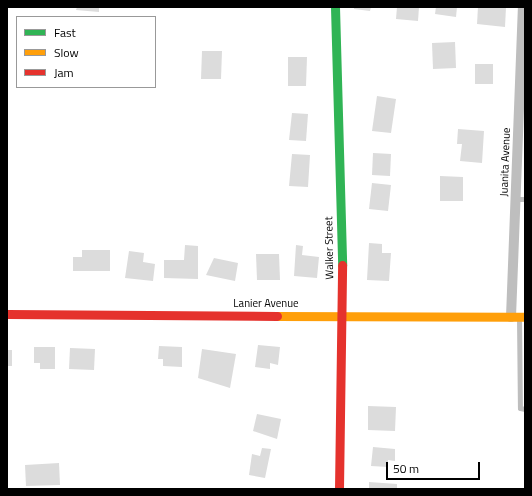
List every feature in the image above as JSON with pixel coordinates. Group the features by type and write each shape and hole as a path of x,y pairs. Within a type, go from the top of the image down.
{"street":[{"name":"Walker Street","path":"335,7 343,316 339,489"},
{"name":"Juanita Avenue","path":"518,317 523,7"},
{"name":"Lanier Avenue","path":"7,314 518,317"}],"lane":[{"path":"518,317 522,347 520,408 525,409"}],"building":[{"path":"77,7 99,7 99,12 76,10"},
{"path":"354,7 371,7 370,11 354,9"},
{"path":"397,7 419,7 418,21 396,19"},
{"path":"436,7 457,7 456,17 435,14"},
{"path":"478,7 506,7 505,27 477,24"},
{"path":"455,42 456,68 433,69 432,43"},
{"path":"202,51 222,51 221,79 201,79"},
{"path":"288,57 307,57 306,86 288,86"},
{"path":"475,64 493,64 493,84 475,84"},
{"path":"377,96 396,99 391,133 372,131"},
{"path":"292,113 308,114 306,141 289,140"},
{"path":"458,129 484,131 482,163 460,161 462,144 457,144"},
{"path":"373,153 391,154 390,176 372,175"},
{"path":"292,154 310,155 308,187 289,186"},
{"path":"440,176 463,177 463,201 440,201"},
{"path":"372,183 391,185 388,211 369,209"},
{"path":"369,243 382,244 382,253 391,253 389,281 367,280"},
{"path":"185,245 198,246 198,279 164,278 164,260 184,260"},
{"path":"296,245 303,246 302,255 319,257 317,278 294,276"},
{"path":"82,250 110,250 110,271 73,271 73,257 82,257"},
{"path":"129,251 144,253 143,262 155,264 153,281 125,278"},
{"path":"256,254 279,254 280,280 257,280"},
{"path":"214,258 238,263 235,281 206,275"},
{"path":"258,345 280,347 278,365 270,363 270,369 255,367"},
{"path":"159,346 182,347 182,367 163,366 163,359 158,359"},
{"path":"34,347 55,347 55,369 40,369 40,363 34,363"},
{"path":"70,348 95,349 94,370 69,369"},
{"path":"202,349 236,354 230,388 198,378"},
{"path":"7,350 12,350 12,366 7,366"},
{"path":"368,406 396,407 395,431 368,430"},
{"path":"257,414 281,419 277,439 253,431"},
{"path":"373,447 395,449 395,461 388,460 388,467 371,466"},
{"path":"262,448 271,449 265,478 249,475 252,454 260,456"},
{"path":"59,463 60,485 26,486 25,465"},
{"path":"369,482 397,484 397,489 369,489"}],"traffic: fast":[{"path":"335,7 342,265"}],"traffic: slow":[{"path":"277,316 525,317"}],"traffic: jam":[{"path":"339,489 342,265"},
{"path":"7,314 277,316"}]}
